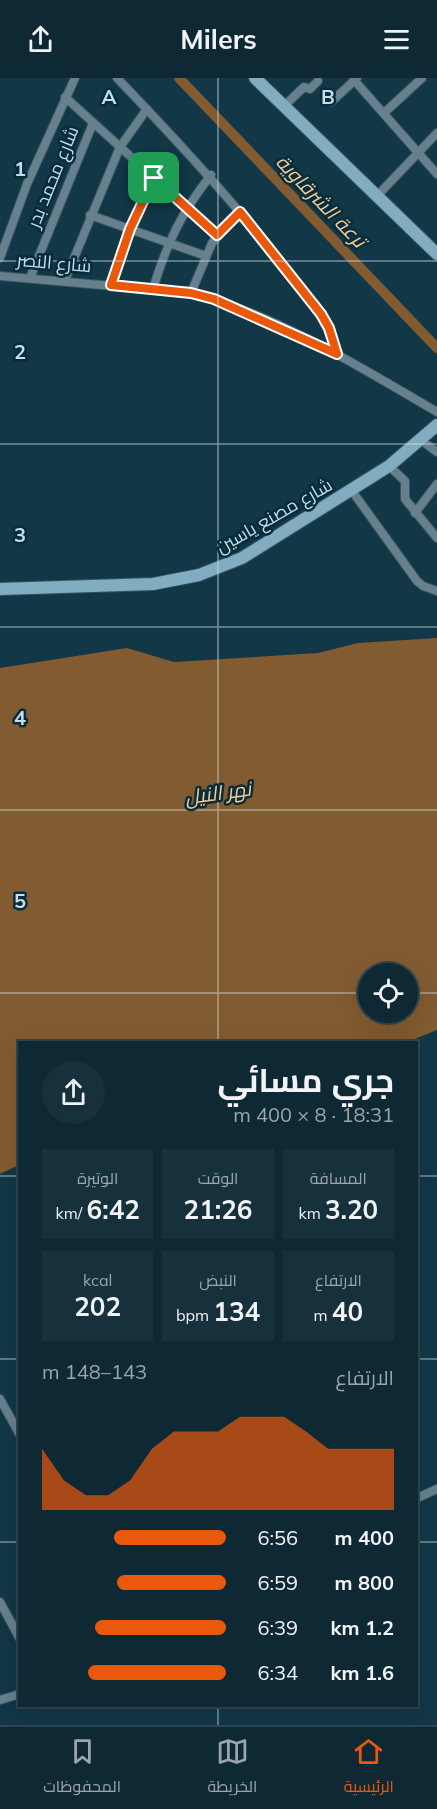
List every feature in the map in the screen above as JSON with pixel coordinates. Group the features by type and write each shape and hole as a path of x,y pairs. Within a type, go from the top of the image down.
{"main road":[{"path":"255,78 375,197 437,254"},
{"name":"شارع مصنع ياسين","path":"0,589 153,584 199,575 242,558 352,491 389,466 437,425"}],"street":[{"path":"0,258 27,184 75,78"},
{"path":"117,78 211,175 321,314 329,328 337,354"},
{"path":"384,113 422,78"},
{"path":"331,102 355,79 437,174"},
{"path":"284,106 304,87 311,88 318,81"},
{"path":"65,97 217,235"},
{"path":"65,280 120,147 147,109"},
{"name":"شارع محمد بدر","path":"30,278 93,123"},
{"path":"375,197 437,133"},
{"path":"153,289 168,242 186,207 211,175"},
{"path":"111,285 130,229 154,178"},
{"path":"191,293 217,235 240,212"},
{"path":"90,215 206,256"},
{"name":"شارع النصر","path":"0,276 191,293 238,308 337,354 437,412"},
{"path":"422,440 437,452"},
{"path":"389,466 405,481 405,500 437,538"},
{"path":"415,513 437,484"},
{"path":"352,491 423,586 437,591"},
{"path":"0,1399 18,1431"},
{"path":"418,1498 437,1490"},
{"path":"0,1602 18,1635"},
{"path":"0,1700 18,1695"}],"water":[{"name":"نهر النيل","path":"437,638 437,1030 410,1041 18,1041 18,1165 0,1174 0,668 127,648 174,662 318,653 358,643"}],"waterway":[{"name":"ترعة الشرقاوية","path":"179,78 437,348"}],"route":[{"path":"154,178 217,235 240,212 314,303 329,328 337,354 214,299 191,293 111,285 130,229 154,178"}]}
